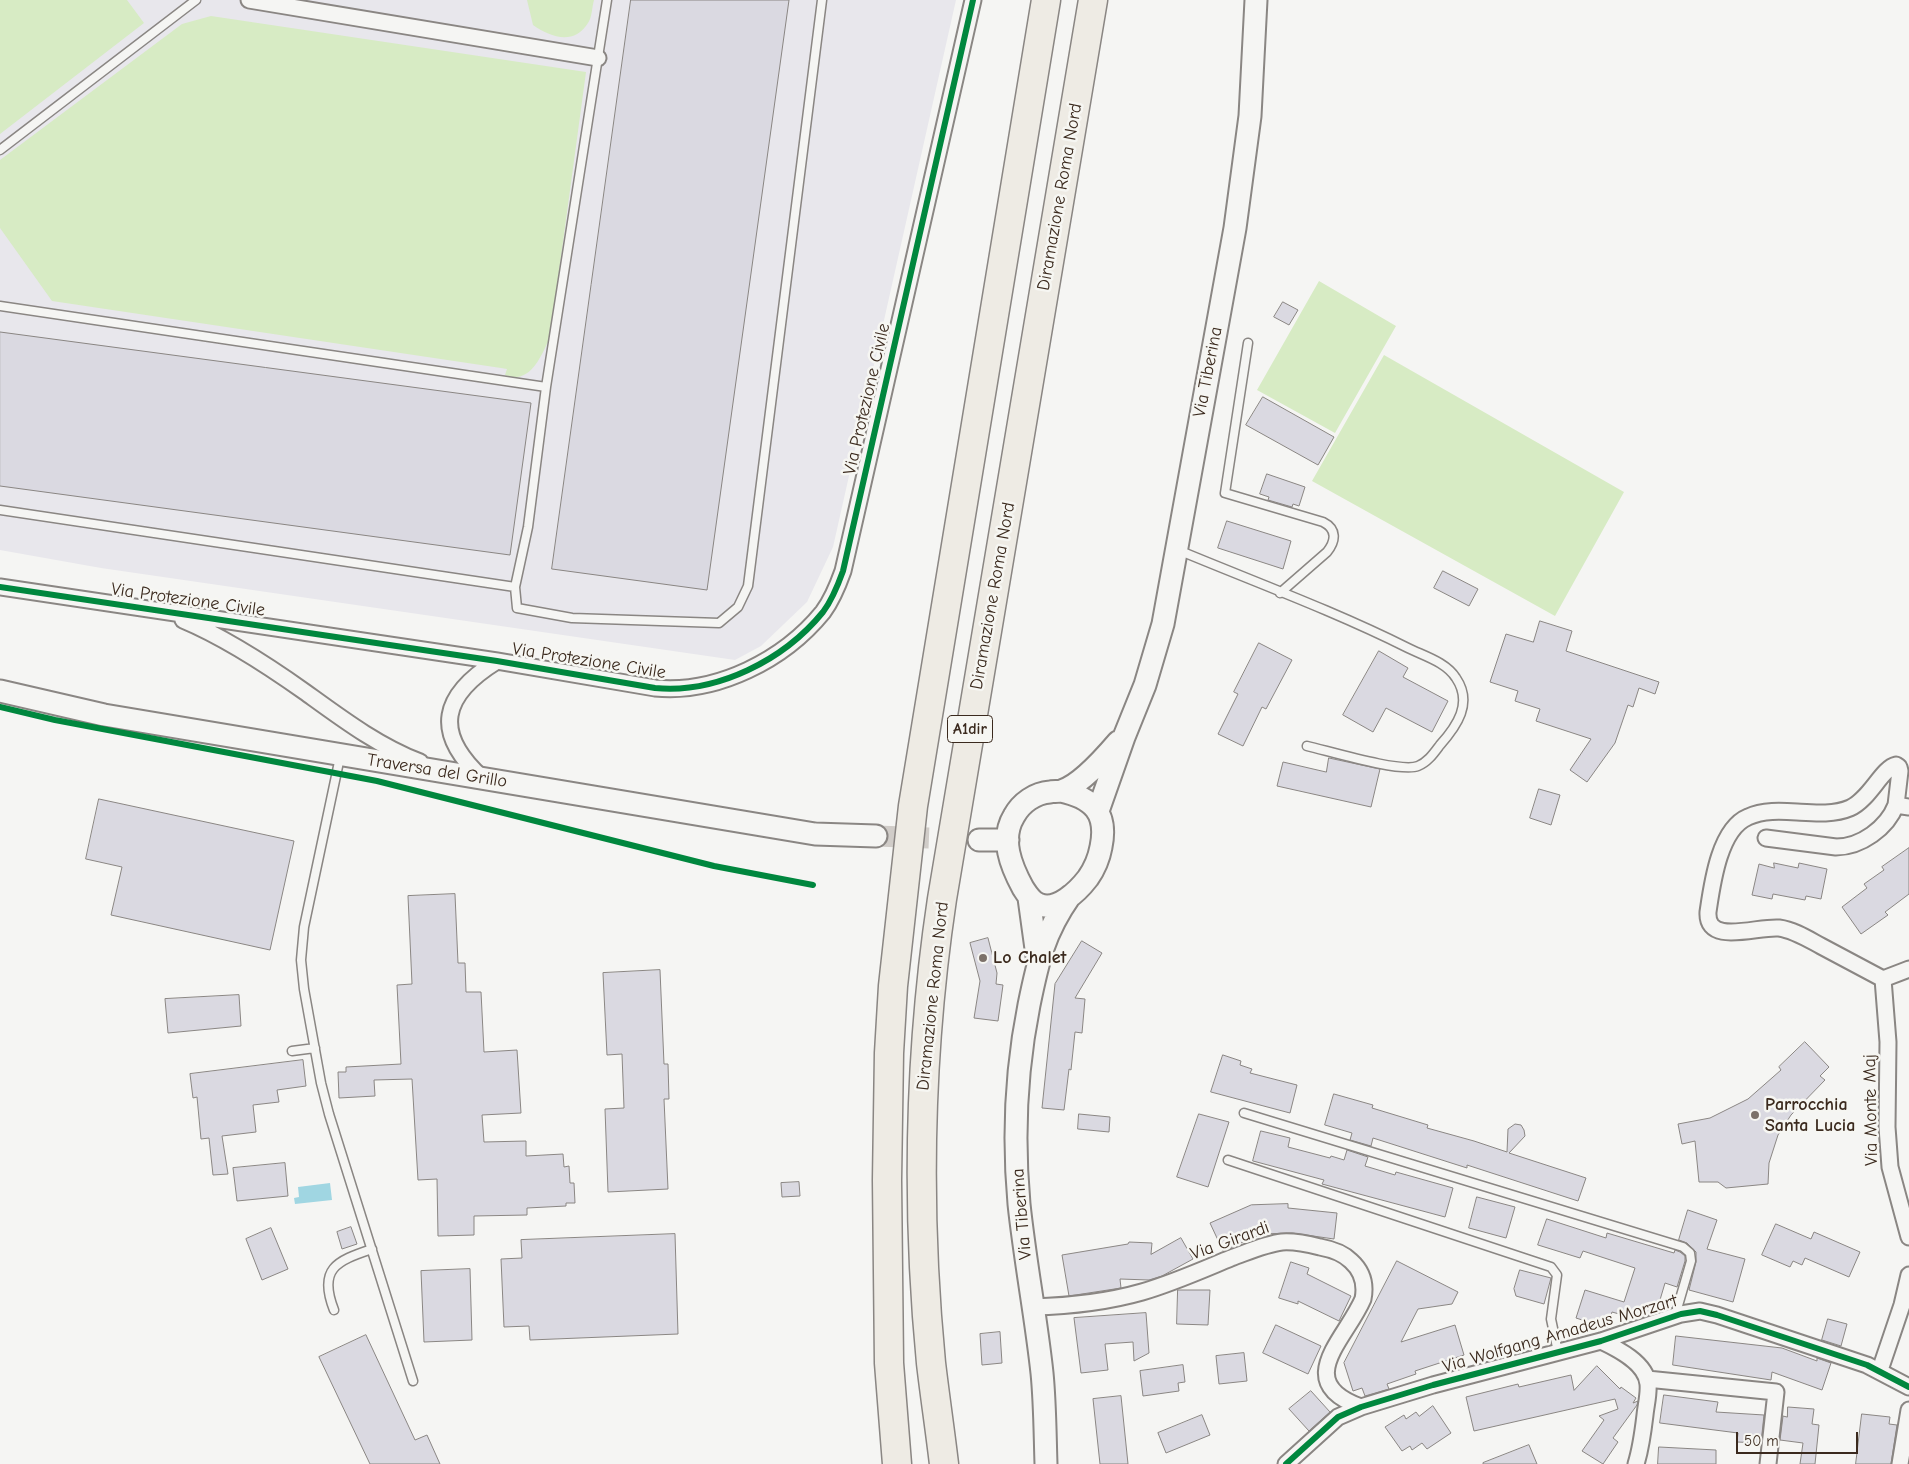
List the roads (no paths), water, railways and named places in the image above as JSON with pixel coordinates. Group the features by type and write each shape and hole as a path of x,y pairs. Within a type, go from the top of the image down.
{"highway":[{"name":"Diramazione Roma Nord","path":"897,1464 889,1363 887,1180 889,1052 893,986 912,806 1046,0"},
{"name":"Diramazione Roma Nord","path":"944,1464 931,1363 922,1223 923,1090 929,997 942,899 1093,0"}],"main road":[{"name":"Via Tiberina","path":"1098,811 1124,737 1142,694 1157,645 1176,549 1235,228 1244,167 1252,94 1256,0"},
{"name":"Traversa del Grillo","path":"0,691 104,715 815,834 876,836"},
{"name":"Via Tiberina","path":"1061,792 1096,766 1124,737"},
{"name":"Via Tiberina","path":"1038,964 1029,898 1011,864 1008,840 1010,825 1014,816 1025,802 1040,794 1061,792 1081,797 1098,811 1103,828 1099,855 1089,876 1070,896 1047,936 1038,964 1021,1049 1017,1106 1019,1204 1042,1374 1046,1464"},
{"path":"979,840 1008,840"},
{"name":"Via Tiberina","path":"1029,898 1036,904 1048,906 1070,896"}],"street":[{"path":"249,0 598,58"},
{"name":"Via Protezione Civile","path":"0,587 497,661 654,688 685,689 705,686 729,678 767,659 798,636 823,611 833,596 844,571 973,0"},
{"path":"165,612 231,644 294,684 359,730 390,748 444,772"},
{"path":"483,778 459,753 449,723 452,706 462,690 478,674 497,661"},
{"path":"1766,838 1836,847 1852,845 1882,826 1891,814 1902,806 1899,767 1896,765 1887,769 1867,796 1849,809 1818,813 1768,812 1745,818 1734,829 1719,858 1713,882 1708,918 1711,927 1720,932 1766,928 1786,930 1802,936 1883,979 1909,969"},
{"name":"Via Monte Maj","path":"1883,979 1888,1042 1890,1167 1909,1237"},
{"name":"Via Girardi","path":"1033,1307 1084,1303 1142,1292 1272,1244 1295,1242 1323,1247 1348,1258 1356,1266 1363,1278 1363,1298 1334,1348 1328,1360 1326,1371 1329,1386 1338,1396 1361,1407"},
{"path":"1880,1370 1902,1306 1909,1275"},
{"name":"Via Wolfgang Amadeus Morzart","path":"1286,1464 1338,1417 1361,1407 1433,1385 1601,1340 1675,1316 1700,1311 1880,1370 1909,1388"},
{"name":"Via Wolfgang Amadeus Morzart","path":"1601,1340 1632,1360 1647,1379"},
{"path":"1636,1464 1642,1440 1648,1389 1647,1379 1776,1392 1768,1464"},
{"path":"1900,1464 1909,1410"}],"lane":[{"path":"0,150 196,0"},
{"path":"607,0 546,387 528,527 515,587 517,608 572,618 719,622 738,607 748,586 822,0"},
{"path":"0,306 546,387"},
{"path":"1248,342 1225,493 1323,522 1330,526 1334,534 1333,544 1327,552 1280,593"},
{"path":"0,510 515,587"},
{"path":"1176,549 1378,633 1442,665 1456,678 1463,697 1462,712 1457,724 1428,760 1419,766 1399,768 1307,746"},
{"path":"340,755 304,927 301,948 304,989 329,1114 414,1381"},
{"path":"292,1051 315,1048"},
{"path":"1244,1113 1684,1247 1690,1252 1692,1261 1675,1316"},
{"path":"1228,1160 1554,1269 1558,1279 1551,1319 1558,1352"},
{"path":"334,1310 327,1287 330,1274 344,1259 372,1249"}],"water":[{"path":"330,1183 332,1200 295,1204 294,1198 299,1197 298,1187"}],"tunnel":[{"path":"876,836 979,840"}],"place":[{"name":"Lo Chalet","path":"983,958"},
{"name":"Parrocchia Santa Lucia","path":"1755,1115"}]}
